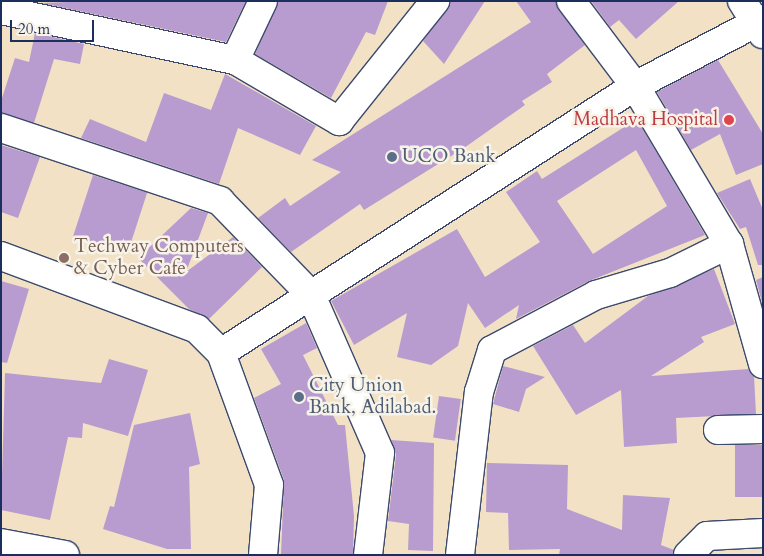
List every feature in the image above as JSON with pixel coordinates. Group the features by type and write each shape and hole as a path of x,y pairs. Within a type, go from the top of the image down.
{"street":[{"path":"234,60 263,1"},
{"path":"1,10 234,60 339,121 435,1"},
{"path":"572,1 635,86 729,244 763,364"},
{"path":"222,353 635,86 756,19"},
{"path":"1,128 220,201 311,294 380,453 368,555"},
{"path":"460,555 478,401 492,350 596,295 670,272 729,244"},
{"path":"1,256 197,329 222,353 269,485 263,555"},
{"path":"718,430 763,429"},
{"path":"688,555 707,536 763,533"},
{"path":"1,542 65,555"}],"building":[{"path":"246,1 226,42 41,3"},
{"path":"278,1 388,1 375,35 366,32 331,98 255,54"},
{"path":"450,1 485,1 444,64 423,41"},
{"path":"516,1 556,1 585,45 547,74 552,82 522,101 525,105 464,148 364,210 360,204 291,252 258,218 285,198 290,206 341,172 312,160 531,22"},
{"path":"591,1 679,1 636,39 619,20 610,27"},
{"path":"35,33 84,44 80,64 54,59 34,123 1,113 1,101 15,58 29,62"},
{"path":"718,60 763,134 763,164 736,175 720,134 691,150 657,92"},
{"path":"225,74 316,126 300,155 238,128 219,184 81,138 90,119 146,142 164,93 211,110"},
{"path":"637,119 705,235 589,281 516,319 519,305 485,328 468,303 458,346 431,365 397,357 407,313 354,345 331,301 457,229 485,277 540,242 506,192 537,171 542,179","holes":["636,150 667,206 593,254 557,201"]},
{"path":"1,145 40,157 18,218 1,212"},
{"path":"93,175 147,193 127,254 73,237"},
{"path":"750,179 763,210 763,265 758,265 746,227 740,229 717,193"},
{"path":"191,208 208,213 186,272 233,237 262,267 209,319 189,309 138,258"},
{"path":"714,269 735,324 701,337 704,342 651,376 749,369 754,376 756,414 676,418 677,443 624,447 621,390 576,415 533,346 573,325 585,343 648,296"},
{"path":"763,277 763,306 756,280"},
{"path":"1,281 29,289 7,363 1,362"},
{"path":"306,323 317,348 303,355 338,425 345,425 354,516 353,555 281,555 284,480 254,398 281,384 261,349"},
{"path":"109,359 148,370 128,436 83,423 82,438 68,437 50,520 1,510 5,373 101,383"},
{"path":"503,366 545,377 526,389 519,412 493,404"},
{"path":"439,396 461,399 455,441 433,438"},
{"path":"190,413 200,464 189,467 191,549 167,549 103,529 110,506 114,507 134,425"},
{"path":"391,440 434,443 433,551 408,550 409,524 388,521 396,455"},
{"path":"735,445 763,445 763,497 735,497"},
{"path":"487,463 568,465 567,509 622,530 623,495 670,498 661,545 674,550 673,555 559,555 560,549 509,550 508,513 486,512"}],"place":[{"name":"Madhava Hospital","path":"729,120"},
{"name":"UCO Bank","path":"392,157"},
{"name":"Techway Computers & Cyber Cafe","path":"64,258"},
{"name":"City Union Bank, Adilabad.","path":"299,397"}]}
